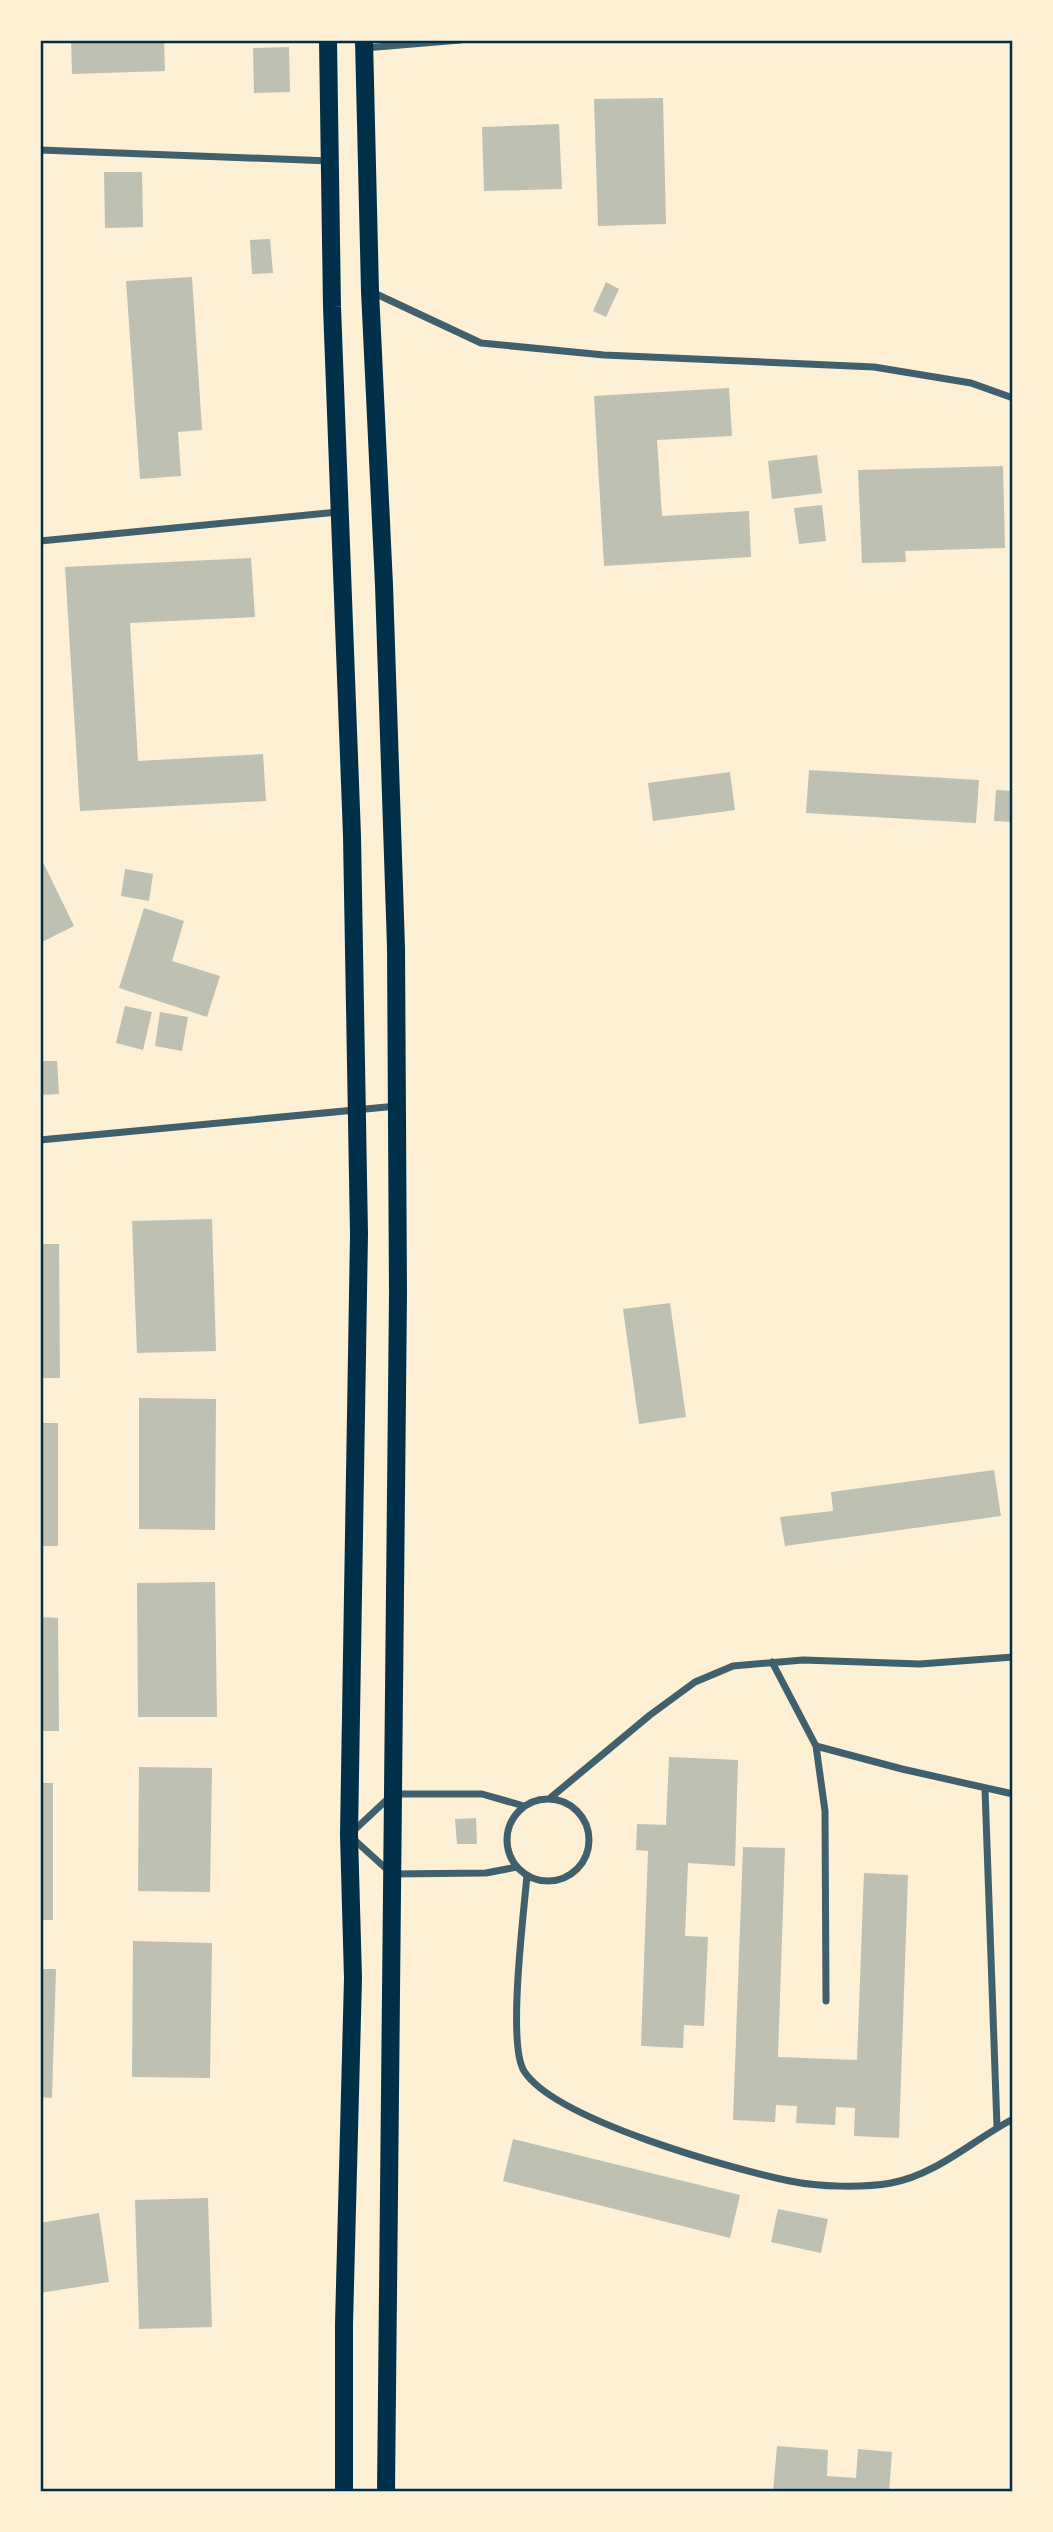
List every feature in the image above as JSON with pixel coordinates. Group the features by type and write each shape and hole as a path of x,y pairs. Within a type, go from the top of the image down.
{"main road":[{"path":"328,40 338,512 352,836 359,1234 349,1835 353,1978 344,2324 344,2492"},
{"path":"364,44 370,291 396,919 393,1794 386,2492"}],"street":[{"path":"364,44 460,40"},
{"path":"40,150 331,161"},
{"path":"370,291 481,343 604,355 874,367 971,383 1013,398"},
{"path":"40,541 338,512"},
{"path":"40,1140 397,1106"},
{"path":"549,1799 650,1715 695,1682 733,1665 803,1660 920,1664 1013,1657"},
{"path":"772,1662 816,1746 825,1811 826,2001"},
{"path":"816,1746 1013,1794"},
{"path":"985,1789 997,2127"},
{"path":"517,1867 486,1873 392,1874 349,1835 393,1794 482,1794 524,1806"},
{"path":"549,1799 574,1809 583,1819 589,1845 585,1858 577,1869 566,1877 539,1881 517,1867 509,1855 506,1842 508,1828 514,1816 524,1806 549,1799"},
{"path":"527,1875 517,1993 517,2045 523,2069 538,2085 587,2117 699,2157 793,2182 855,2186 892,2183 927,2171 1013,2119"}],"building":[{"path":"71,40 164,40 165,71 72,74"},
{"path":"289,47 290,92 254,93 253,48"},
{"path":"663,98 666,224 598,226 594,99"},
{"path":"559,124 562,189 484,191 482,127"},
{"path":"104,172 142,172 143,227 105,228"},
{"path":"270,239 273,273 252,274 250,240"},
{"path":"192,277 202,430 178,432 181,476 140,479 126,281"},
{"path":"606,282 619,289 606,317 593,311"},
{"path":"729,388 732,436 657,440 662,516 749,511 751,557 604,566 594,396"},
{"path":"817,455 822,493 772,499 768,461"},
{"path":"1003,466 1005,548 905,551 906,562 862,563 858,470"},
{"path":"822,505 826,541 799,544 794,508"},
{"path":"251,558 255,617 130,623 138,761 263,754 266,801 80,811 65,567"},
{"path":"809,770 979,780 976,823 806,813"},
{"path":"730,772 735,810 653,821 648,783"},
{"path":"996,790 1013,791 1013,822 994,821"},
{"path":"40,856 74,926 40,943"},
{"path":"125,869 153,874 149,901 121,896"},
{"path":"144,908 184,921 172,961 220,976 207,1017 119,988"},
{"path":"125,1006 152,1012 143,1050 116,1043"},
{"path":"160,1012 188,1017 182,1051 155,1046"},
{"path":"40,1061 57,1061 59,1094 40,1095"},
{"path":"212,1219 216,1351 137,1353 132,1221"},
{"path":"40,1244 59,1244 60,1378 40,1378"},
{"path":"670,1303 686,1417 639,1424 623,1309"},
{"path":"139,1398 216,1399 215,1530 139,1529"},
{"path":"40,1423 58,1423 58,1546 40,1546"},
{"path":"994,1470 1001,1516 785,1546 780,1517 833,1511 831,1492"},
{"path":"215,1582 217,1717 138,1717 137,1583"},
{"path":"40,1617 58,1618 59,1731 40,1731"},
{"path":"669,1757 738,1760 735,1866 688,1863 685,1936 708,1937 704,2026 684,2025 683,2048 641,2046 648,1851 636,1850 637,1824 666,1825"},
{"path":"139,1767 212,1768 210,1892 138,1891"},
{"path":"40,1783 53,1783 53,1920 40,1920"},
{"path":"476,1818 477,1844 457,1844 455,1819"},
{"path":"743,1847 785,1848 778,2057 857,2060 864,1873 908,1875 899,2138 854,2136 855,2108 836,2107 835,2125 796,2123 797,2106 776,2105 775,2122 733,2120"},
{"path":"133,1941 212,1943 210,2078 132,2077"},
{"path":"40,1969 56,1969 52,2098 40,2097"},
{"path":"513,2139 740,2195 730,2238 503,2181"},
{"path":"208,2198 212,2327 139,2329 135,2200"},
{"path":"778,2209 828,2219 821,2253 771,2242"},
{"path":"99,2213 109,2282 40,2293 40,2223"},
{"path":"777,2446 828,2450 827,2476 856,2478 858,2449 892,2452 889,2492 773,2492"}]}
